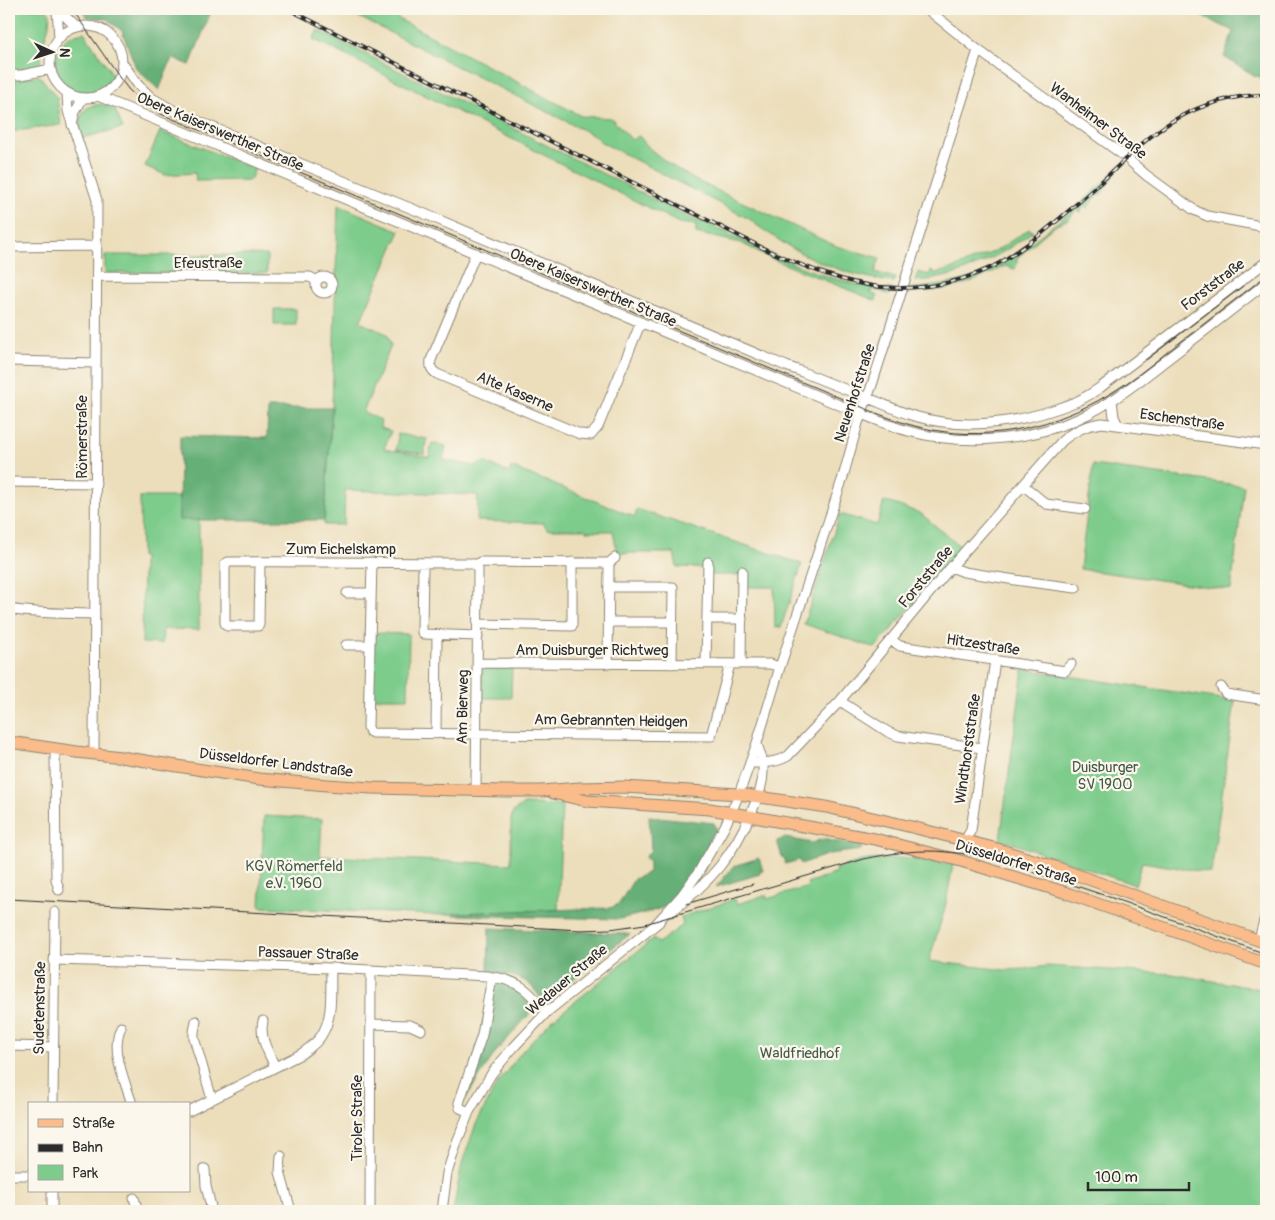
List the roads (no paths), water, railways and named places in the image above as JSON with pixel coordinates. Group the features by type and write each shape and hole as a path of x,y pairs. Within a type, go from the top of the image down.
{"main road":[{"name":"Düsseldorfer Landstraße","path":"9,742 259,778 372,788 541,791 624,787 758,796"},
{"name":"Düsseldorfer Landstraße","path":"541,791 587,801 710,809 750,816"},
{"name":"Düsseldorfer Straße","path":"758,796 826,807 1001,850 1055,867 1262,941"},
{"name":"Düsseldorfer Straße","path":"750,816 875,839 970,864 1064,892 1266,964"}],"street":[{"path":"58,9 76,28"},
{"path":"58,9 60,38"},
{"name":"Wanheimer Straße","path":"927,9 978,50 1194,210 1207,216 1266,227"},
{"path":"89,26 99,29 116,42 120,52 122,62 120,74 114,85 98,96 83,98 67,93 59,86 51,69 50,56 54,46 67,31 76,28 89,26"},
{"name":"Neuenhofstraße","path":"731,812 757,743 978,50"},
{"name":"Obere Kaiserswerther Straße","path":"122,62 138,85 152,98 178,113 425,214 704,332 914,416 937,421 969,424 999,423 1025,418 1080,400"},
{"path":"9,74 22,74 51,69"},
{"name":"Römerstraße","path":"67,93 68,111 97,200 94,754"},
{"name":"Obere Kaiserswerther Straße","path":"98,96 862,414 908,431 938,437 996,440 1024,436 1064,424 1088,414"},
{"path":"72,125 75,112 83,98"},
{"path":"9,247 97,246"},
{"name":"Alte Kaserne","path":"476,253 431,360 430,366 432,371 453,381 580,434 591,435 598,427 641,322"},
{"name":"Forststraße","path":"1080,400 1101,387 1266,262"},
{"name":"Efeustraße","path":"97,276 310,277 317,280"},
{"name":"Forststraße","path":"1088,414 1127,391 1266,284"},
{"path":"9,362 96,363"},
{"name":"Eschenstraße","path":"1112,400 1114,417 1118,425 1266,445"},
{"name":"Forststraße","path":"763,763 780,760 788,756 840,701 951,568 1062,441 1069,435 1092,425 1102,423 1118,425"},
{"path":"9,482 96,483"},
{"path":"1023,485 1046,504 1085,509"},
{"name":"Zum Eichelskamp","path":"260,562 259,625 226,626 226,564 228,562 260,562 372,562 472,563 475,565 480,562 612,560 609,587 608,664"},
{"name":"Am Gebrannten Heidgen","path":"372,562 368,726 370,732 374,734 711,736 730,664"},
{"path":"478,624 572,626 572,562"},
{"path":"706,664 708,562"},
{"path":"423,563 423,634 478,636"},
{"name":"Am Bierweg","path":"475,565 478,570 476,791"},
{"path":"951,568 964,572 1076,588"},
{"path":"741,664 742,571"},
{"path":"609,587 673,587 672,664"},
{"path":"346,593 371,593"},
{"path":"9,609 47,613 95,614"},
{"path":"707,618 742,619"},
{"path":"609,622 672,622"},
{"path":"436,734 437,635"},
{"name":"Hitzestraße","path":"891,640 900,646 1065,671 1071,664"},
{"path":"346,645 370,645"},
{"name":"Windthorststraße","path":"965,841 971,830 995,660"},
{"name":"Am Duisburger Richtweg","path":"477,663 770,664 780,667"},
{"path":"1221,687 1226,694 1266,700"},
{"path":"840,701 888,732 898,736 982,748"},
{"path":"757,743 763,763 763,783 758,796"},
{"path":"55,749 56,879 59,890"},
{"path":"750,763 763,763"},
{"name":"Wedauer Straße","path":"442,1211 447,1173 457,1142 469,1112 492,1073 547,1012 692,896 716,872 734,846 758,796"},
{"name":"Wedauer Straße","path":"656,925 698,873 731,812"},
{"name":"Sudetenstraße","path":"53,1102 55,912"},
{"path":"1262,941 1266,913"},
{"name":"Passauer Straße","path":"54,960 331,968 492,976 505,978 519,984 530,992 547,1012"},
{"path":"190,1110 312,1047 327,1025 330,1010 331,968"},
{"name":"Tiroler Straße","path":"370,1211 372,970"},
{"path":"469,1112 460,1108 459,1103 482,1035 492,976"},
{"path":"196,1021 194,1038 212,1099"},
{"path":"263,1021 262,1035 275,1067"},
{"path":"371,1024 410,1025 421,1030"},
{"path":"121,1027 117,1040 117,1050 131,1102"},
{"path":"9,1046 53,1047"},
{"path":"281,1156 280,1172 291,1211"},
{"path":"205,1169 206,1186 212,1211"},
{"path":"9,1175 28,1175"},
{"path":"52,1192 52,1211"},
{"path":"134,1198 138,1211"}],"tram line":[{"path":"72,9 129,90 144,104 161,114 864,408 898,421 924,428 956,433 1001,432 1046,423 1088,406 1140,374 1266,276"},
{"path":"1146,360 1243,286"},
{"path":"9,899 580,930 610,929 645,924 864,859 906,852 937,851 961,853 1015,866 1108,896 1266,954"},
{"path":"686,904 753,884"}],"railway":[{"path":"288,9 769,251 826,274 879,287 913,288 930,286 963,279 994,266 1018,251 1051,226 1144,142 1168,124 1197,109 1220,101 1243,96 1266,95"}],"park label":[{"name":"Duisburger SV 1900","path":"1105,776"},
{"name":"KGV Römerfeld e.V. 1960","path":"294,874"},
{"name":"Waldfriedhof","path":"800,1053"}]}
